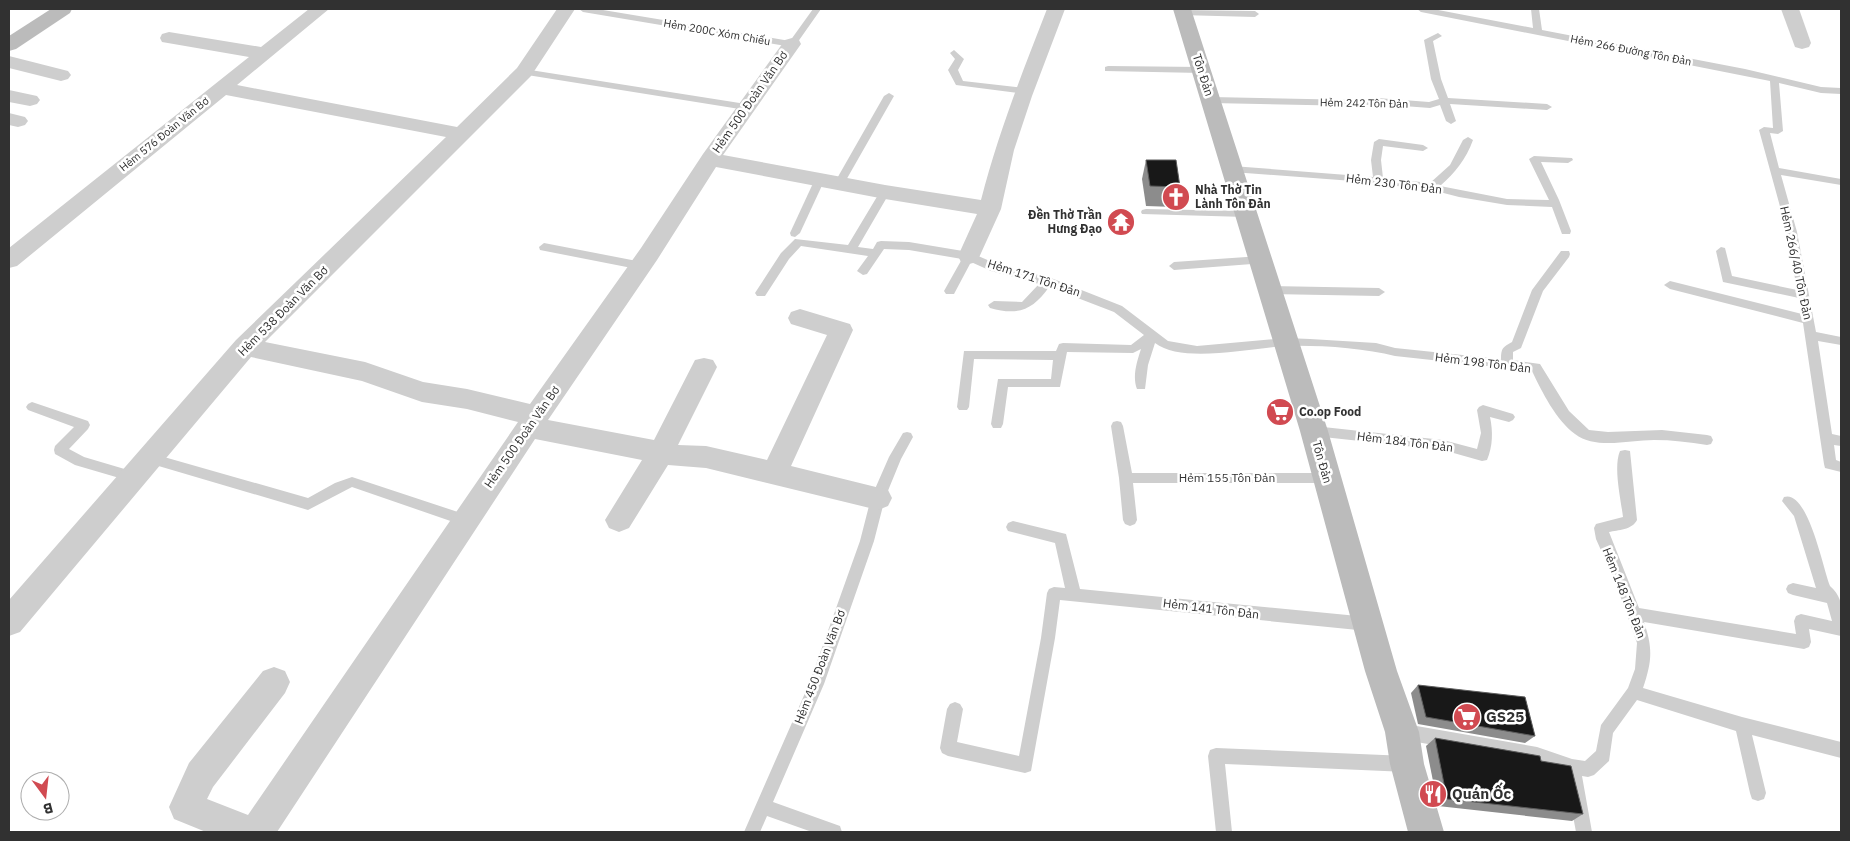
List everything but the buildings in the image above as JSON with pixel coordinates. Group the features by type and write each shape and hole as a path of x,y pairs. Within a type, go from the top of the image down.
{"street":[{"path":"9,45 63,9"},
{"name":"Hẻm 576 Đoàn Văn Bơ","path":"9,260 320,9"},
{"name":"Hẻm 538 Đoàn Văn Bơ","path":"9,622 245,347 524,72 566,9"},
{"path":"969,256 990,210 1004,150 1024,91 1056,9"},
{"path":"1790,9 1802,43"},
{"name":"Tôn Đản","path":"1182,11 1314,431 1381,671 1402,732 1407,764 1426,832"},
{"path":"169,38 266,54"},
{"name":"Hẻm 500 Đoàn Văn Bơ","path":"257,832 465,520 642,266 710,159 792,44"},
{"path":"9,62 61,75"},
{"path":"220,88 462,134"},
{"path":"9,96 30,100"},
{"path":"710,159 990,210"},
{"path":"774,474 840,330 800,318"},
{"path":"245,347 365,372 422,392 467,399 533,421 661,453 706,457 878,498"},
{"path":"618,520 661,453 704,367"},
{"path":"248,832 186,807 200,775 274,682"}],"lane":[{"name":"Hẻm 200C Xóm Chiếu","path":"583,9 792,44"},
{"path":"792,44 817,9"},
{"name":"Hẻm 266 Đường Tôn Đản","path":"1421,9 1538,31 1821,90 1841,91"},
{"path":"1535,9 1538,31"},
{"path":"1182,11 1255,14"},
{"path":"1438,36 1428,40 1436,79 1452,121"},
{"path":"954,53 960,59 953,70 959,83 1024,91"},
{"path":"1108,69 1201,70"},
{"path":"524,72 746,107"},
{"name":"Hẻm 266/40 Tôn Đản","path":"1774,79 1778,132 1764,130 1792,232 1811,335 1825,438 1836,465"},
{"path":"796,233 889,96"},
{"name":"Hẻm 242 Tôn Đản","path":"1211,100 1356,103 1377,101 1430,105 1443,101 1547,107"},
{"path":"1432,187 1455,167 1462,158 1468,140"},
{"path":"1378,181 1376,160 1379,142 1423,148"},
{"path":"1566,231 1534,159 1568,160"},
{"name":"Hẻm 230 Tôn Đản","path":"1232,169 1378,181 1432,187 1459,194 1507,202 1555,204"},
{"path":"1774,170 1841,182"},
{"path":"851,249 885,192"},
{"path":"1146,212 1246,214"},
{"path":"761,293 785,256 799,242 876,253 863,271"},
{"name":"Hẻm 171 Tôn Đản","path":"876,253 881,245 969,256 995,268 1047,281 1118,309 1165,346 1198,350 1286,342"},
{"path":"544,247 642,266"},
{"path":"1721,251 1727,279 1804,295"},
{"path":"1507,365 1507,350 1517,346 1538,290 1565,254"},
{"path":"950,291 969,256"},
{"path":"1174,266 1261,260"},
{"path":"994,305 1021,308 1034,300 1047,281"},
{"path":"1670,285 1808,320"},
{"path":"1270,290 1379,292"},
{"path":"1811,335 1841,341"},
{"path":"997,424 1002,382 1056,384 1063,347 1133,349 1151,336"},
{"path":"1141,386 1142,365 1151,336"},
{"name":"Hẻm 198 Tôn Đản","path":"1286,342 1376,347 1395,352 1536,367 1548,391 1561,410 1584,434 1609,437 1678,436 1707,440"},
{"path":"963,407 968,354 1060,356"},
{"path":"32,407 84,425 60,450 80,462 133,478"},
{"name":"Hẻm 184 Tôn Đản","path":"1314,431 1443,445 1482,456 1487,434 1483,410 1509,418"},
{"path":"1117,426 1126,478 1130,520"},
{"name":"Hẻm 450 Đoàn Văn Bơ","path":"752,832 816,684 867,541 878,498 895,457 907,437"},
{"path":"1825,438 1841,442"},
{"name":"Hẻm 148 Tôn Đản","path":"1572,767 1588,768 1603,754 1606,730 1634,692 1642,669 1644,643 1623,584 1602,539 1601,528 1622,524 1630,520 1624,472 1626,455"},
{"path":"150,458 308,504 317,501 341,485 352,482 465,520"},
{"name":"Hẻm 155 Tôn Đản","path":"1126,478 1327,478"},
{"path":"1633,614 1804,642 1801,621 1841,627 1834,598 1824,590 1820,582 1800,513 1789,501"},
{"path":"1013,527 1061,538 1074,595"},
{"path":"1794,589 1834,598"},
{"name":"Hẻm 141 Tôn Đản","path":"955,709 948,748 1025,765 1048,638 1054,593 1368,624"},
{"path":"1634,692 1742,725 1841,750"},
{"path":"1742,725 1758,793"},
{"path":"1402,732 1537,755 1572,767 1584,832"},
{"path":"1224,832 1216,756 1407,764"},
{"path":"763,806 834,832"}],"place":[{"name":"Nhà Thờ Tin Lành Tôn Đản","path":"1176,197"},
{"name":"Đền Thờ Trần Hưng Đạo","path":"1121,222"},
{"name":"Co.op Food","path":"1280,412"},
{"name":"GS25","path":"1467,717"},
{"name":"Quán Ốc","path":"1433,794"}]}
